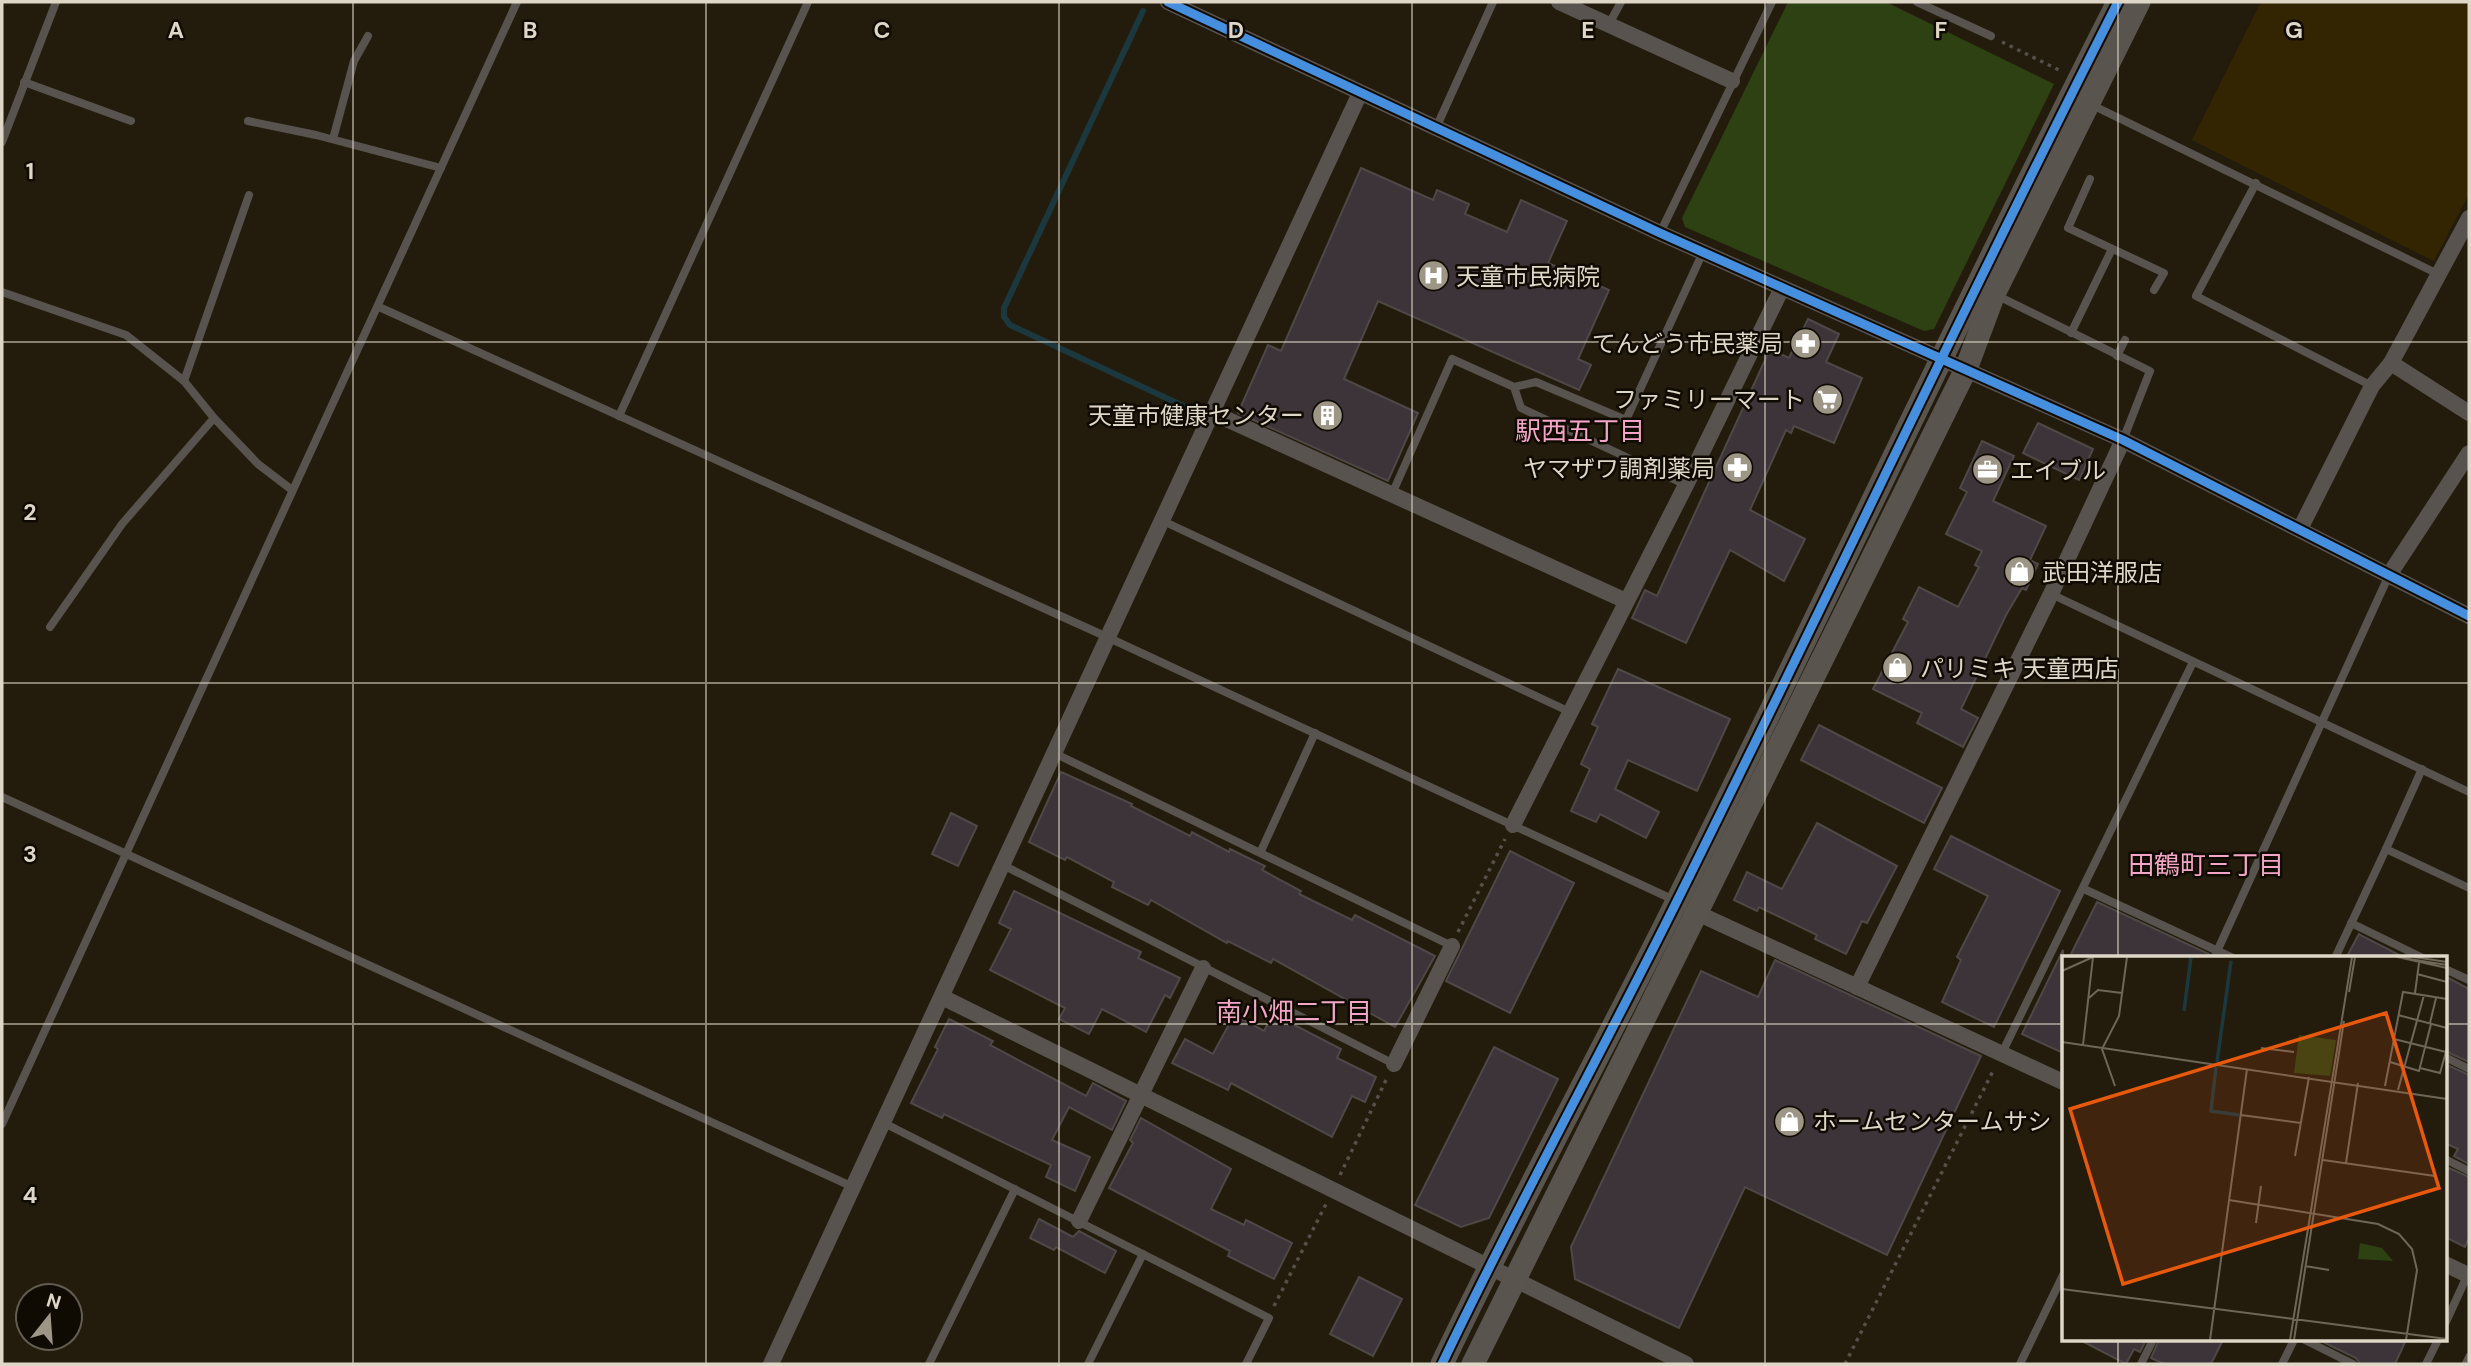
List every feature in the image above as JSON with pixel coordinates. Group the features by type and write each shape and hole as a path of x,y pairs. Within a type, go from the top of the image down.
{"street":[{"path":"1168,2 1660,233 2123,440 2469,616"},
{"path":"1559,2 1732,81"},
{"path":"1473,1364 1940,357 2118,2"},
{"path":"1442,1364 1488,1267 1686,907 1966,369 1994,294 2139,2"},
{"path":"771,1364 1360,93"},
{"path":"2300,529 2372,386 2391,363 2469,218"},
{"path":"1513,825 1686,485 1782,288"},
{"path":"2391,363 2469,413"},
{"path":"1211,412 1626,601"},
{"path":"1857,987 2051,594 2123,440"},
{"path":"2389,575 2469,453"},
{"path":"1686,907 2062,1082"},
{"path":"1394,1064 1452,946"},
{"path":"1079,1221 1203,968"},
{"path":"942,997 1686,1364"},
{"path":"2446,1264 2469,1273"}],"lane":[{"path":"2,142 56,2"},
{"path":"2,1124 517,2"},
{"path":"619,416 807,2"},
{"path":"1436,128 1493,2"},
{"path":"1609,24 1621,2"},
{"path":"1660,233 1772,2"},
{"path":"1919,2 1991,36"},
{"path":"333,139 354,61 368,36"},
{"path":"24,82 131,121"},
{"path":"2089,103 2438,274"},
{"path":"248,121 333,139 441,168"},
{"path":"2090,179 2068,228 2164,273 2154,290"},
{"path":"2256,183 2196,296 2372,386"},
{"path":"184,381 249,195"},
{"path":"2071,333 2112,249"},
{"path":"1392,494 1452,359 1514,387 1536,382 1626,420 1703,252"},
{"path":"2,292 126,335 184,381 214,418 258,464 292,490"},
{"path":"1994,294 2150,372 2123,440"},
{"path":"379,307 1107,637 1686,907"},
{"path":"2117,356 2125,340"},
{"path":"1514,387 1521,408 1686,485"},
{"path":"50,627 122,524 214,418"},
{"path":"1163,521 1570,712"},
{"path":"2084,889 2216,955 2389,575"},
{"path":"2051,594 2469,792"},
{"path":"2002,1053 2193,662"},
{"path":"1261,851 1315,733"},
{"path":"1054,753 1261,851 1452,946"},
{"path":"2336,956 2421,769"},
{"path":"2,797 853,1186"},
{"path":"2386,849 2469,888"},
{"path":"1001,864 1394,1064"},
{"path":"2351,923 2419,956"},
{"path":"2446,968 2469,980"},
{"path":"2446,1058 2469,1069"},
{"path":"882,1122 1269,1318 1246,1364"},
{"path":"2446,1160 2469,1171"},
{"path":"929,1364 1015,1189"},
{"path":"1088,1364 1143,1254"},
{"path":"2446,1322 2469,1273"},
{"path":"2021,1364 2062,1277"},
{"path":"2141,1364 2152,1342"},
{"path":"2282,1364 2293,1342"},
{"path":"2309,1342 2353,1364"},
{"path":"2426,1364 2437,1342"}],"path":[{"path":"1991,36 2078,79"},
{"path":"1452,946 1513,825"},
{"path":"1846,1364 2002,1053"},
{"path":"1269,1318 1394,1064"}],"shaded area":[{"path":"2261,2 2469,2 2469,194 2434,261 2192,140"}],"green space":[{"path":"1788,2 1886,2 2054,84 1934,329 1924,331 1685,227 1682,218"}],"building":[{"name":"天童市民病院","path":"1361,168 1433,200 1437,190 1469,204 1465,214 1507,232 1521,200 1567,221 1548,263 1609,290 1578,359 1591,365 1579,390 1378,301 1344,379 1418,413 1388,481 1238,413 1268,345 1281,351"},
{"path":"1808,319 1839,334 1826,362 1862,378 1834,443 1794,426 1791,433 1786,430 1750,510 1805,539 1784,581 1730,550 1686,643 1632,618 1645,590 1657,596 1770,349 1789,358"},
{"path":"2038,423 2093,449 2079,480 2023,453"},
{"path":"1982,441 2014,456 1993,501 2046,526 2030,560 2038,564 2026,590 2022,588 2006,615 1961,709 1978,718 1963,747 1917,723 1922,713 1873,689 1908,622 1903,619 1919,587 1958,607 1979,567 1975,565 1982,551 1946,534 1967,492 1960,488"},
{"path":"1618,669 1730,719 1697,791 1628,760 1615,789 1659,812 1646,838 1600,814 1596,822 1571,811 1590,769 1581,764 1598,727 1592,724"},
{"path":"1819,725 1942,788 1924,823 1801,760"},
{"path":"1061,772 1132,804 1131,806 1190,836 1192,832 1229,852 1230,849 1265,866 1262,870 1301,891 1299,894 1352,920 1355,915 1435,956 1395,1027 1273,959 1271,963 1228,941 1227,943 1151,900 1148,905 1112,887 1114,882 1067,857 1065,860 1029,842"},
{"path":"951,813 977,826 958,866 932,854"},
{"path":"1817,823 1897,866 1867,923 1862,921 1846,954 1815,939 1817,935 1759,907 1757,911 1734,900 1747,872 1782,889"},
{"path":"1951,836 2060,891 1994,1027 1942,1002 1961,960 1957,957 1988,896 1934,869"},
{"path":"1510,851 1574,883 1510,1013 1446,981"},
{"path":"1014,891 1141,952 1138,958 1180,978 1170,998 1165,995 1146,1032 1102,1009 1089,1034 1059,1019 1065,1008 990,970 1011,929 999,923"},
{"path":"2097,902 2209,954 2208,956 2070,956"},
{"path":"2359,934 2401,956 2347,956"},
{"path":"2063,950 2062,1053 2022,1034"},
{"name":"ホームセンタームサシ","path":"1775,960 1981,1056 1887,1255 1745,1187 1679,1328 1575,1279 1571,1247 1701,971 1758,997"},
{"path":"2446,977 2469,989 2469,1062 2446,1051"},
{"path":"1273,1014 1341,1049 1337,1058 1376,1077 1365,1102 1352,1096 1332,1137 1231,1083 1228,1090 1172,1063 1185,1039 1213,1054 1234,1015 1264,1031"},
{"path":"949,1019 993,1041 990,1045 1086,1096 1093,1083 1126,1101 1112,1130 1069,1107 1052,1140 1090,1157 1075,1191 1046,1177 1051,1165 944,1114 942,1118 911,1103 938,1049 935,1047"},
{"path":"1494,1047 1558,1079 1489,1218 1461,1227 1415,1205"},
{"path":"2446,1064 2469,1075 2469,1164 2454,1156 2458,1149 2446,1143"},
{"path":"1141,1118 1231,1169 1211,1209 1244,1225 1246,1220 1292,1243 1274,1279 1228,1256 1230,1251 1109,1188 1133,1143 1130,1140"},
{"path":"2449,1168 2469,1177 2469,1238 2465,1247 2446,1238 2446,1175"},
{"path":"1039,1219 1073,1237 1079,1231 1116,1251 1105,1273 1056,1247 1054,1250 1030,1238"},
{"path":"1359,1277 1402,1299 1373,1356 1330,1334"},
{"path":"2084,1342 2145,1342 2140,1352 2134,1349 2126,1364"},
{"path":"2158,1342 2222,1342 2211,1364 2164,1364 2151,1358"},
{"path":"2323,1342 2405,1342 2395,1364 2360,1364 2356,1358"}],"waterway":[{"path":"1143,11 1004,308 1004,317 1010,325 1194,411"}],"railway":[{"path":"2464,1364 2469,1354"}],"cycle path":[{"path":"1168,2 1660,233 2123,440 2469,616"},
{"path":"1442,1364 1677,901 2118,2"}],"place":[{"name":"天童市民病院","path":"1433,276"},
{"name":"てんどう市民薬局","path":"1806,343"},
{"name":"ファミリーマート","path":"1828,399"},
{"name":"天童市健康センター","path":"1327,415"},
{"name":"ヤマザワ調剤薬局","path":"1738,468"},
{"name":"エイブル","path":"1987,470"},
{"name":"武田洋服店","path":"2019,572"},
{"name":"パリミキ 天童西店","path":"1897,668"},
{"name":"ホームセンタームサシ","path":"1790,1121"}],"district":[{"name":"駅西五丁目","path":"1580,431"},
{"name":"田鶴町三丁目","path":"2206,865"},
{"name":"南小畑二丁目","path":"1294,1012"}]}
